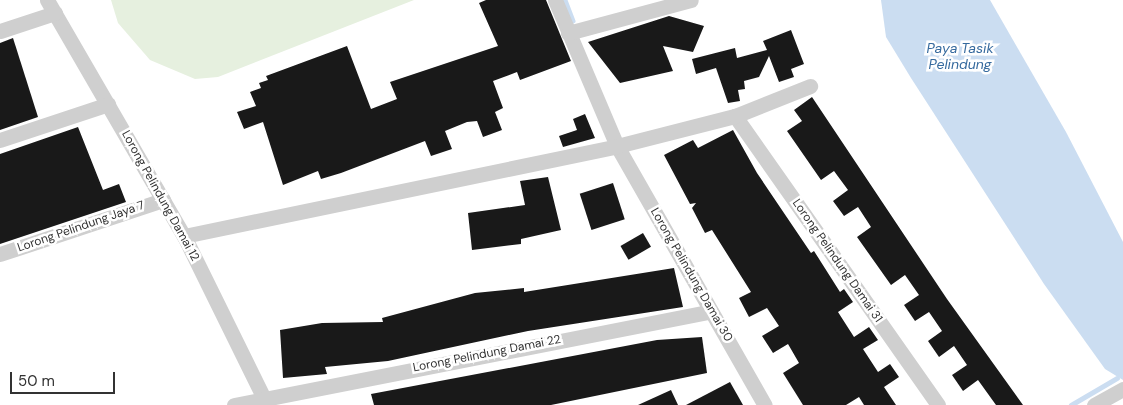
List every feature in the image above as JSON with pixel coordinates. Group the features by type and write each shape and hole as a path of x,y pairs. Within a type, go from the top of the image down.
{"street":[{"name":"Lorong Pelindung Damai 30","path":"555,0 617,146 765,405"},
{"path":"568,33 692,0"},
{"path":"0,31 51,6"},
{"name":"Lorong Pelindung Damai 12","path":"51,6 184,236 265,401"},
{"path":"184,236 617,146 736,116 810,86"},
{"path":"0,140 108,104"},
{"name":"Lorong Pelindung Damai 31","path":"736,116 938,405"},
{"name":"Lorong Pelindung Jaya 7","path":"0,254 163,200"},
{"name":"Lorong Pelindung Damai 22","path":"234,405 265,401 711,311"},
{"path":"1094,405 1123,389"}],"green space":[{"path":"111,0 414,0 218,77 195,79 150,60 118,23"}],"water":[{"name":"Paya Tasik Pelindung","path":"881,0 990,0 1066,132 1123,242 1123,380 1105,369 1044,284 911,78 886,37"}],"building":[{"path":"486,0 546,0 571,61 520,80 517,72 493,81 503,108 495,112 502,130 483,137 477,121 467,122 445,131 452,149 431,156 425,141 341,173 321,179 318,171 283,185 263,122 244,129 237,112 256,106 250,92 261,88 259,83 268,80 266,76 347,46 371,109 397,99 390,82 498,46 479,3"},
{"path":"669,16 704,26 693,52 663,46 673,71 620,83 588,42"},
{"path":"791,30 804,64 791,69 794,77 779,82 769,56 759,77 744,81 745,89 738,90 740,101 728,103 716,68 696,74 692,59 735,48 737,58 767,50 763,41"},
{"path":"13,38 38,117 0,130 0,43"},
{"path":"812,97 947,299 1023,405 996,405 978,380 963,391 952,375 967,365 954,346 939,357 928,341 942,331 929,312 915,321 904,305 919,295 905,275 891,285 857,237 871,227 858,207 844,216 833,201 848,190 834,171 821,180 787,131 802,121 794,110"},
{"path":"585,114 595,138 563,147 559,136 577,130 573,119"},
{"path":"78,127 103,190 119,184 126,202 0,244 0,154"},
{"path":"733,130 757,173 811,253 814,251 840,292 844,289 853,302 838,312 854,337 869,327 878,340 863,349 878,372 890,364 899,377 884,387 896,405 864,405 859,397 846,405 803,405 783,373 799,363 788,344 773,353 762,336 779,326 767,308 749,317 739,298 751,292 712,230 705,233 692,208 696,203 690,204 664,155 693,140 698,148"},
{"path":"548,177 561,230 521,239 521,244 472,250 468,213 525,205 520,181"},
{"path":"613,183 625,219 591,230 580,194"},
{"path":"643,233 651,247 628,260 620,246"},
{"path":"674,268 683,307 528,331 388,361 325,367 327,374 283,378 280,330 322,323 383,322 382,318 475,293 524,288 524,292"},
{"path":"702,337 707,373 551,405 374,405 371,394 657,340"},
{"path":"730,382 743,405 686,405"},
{"path":"671,390 678,405 638,405"}],"waterway":[{"path":"565,0 573,21"},
{"path":"1071,405 1117,378"}]}
